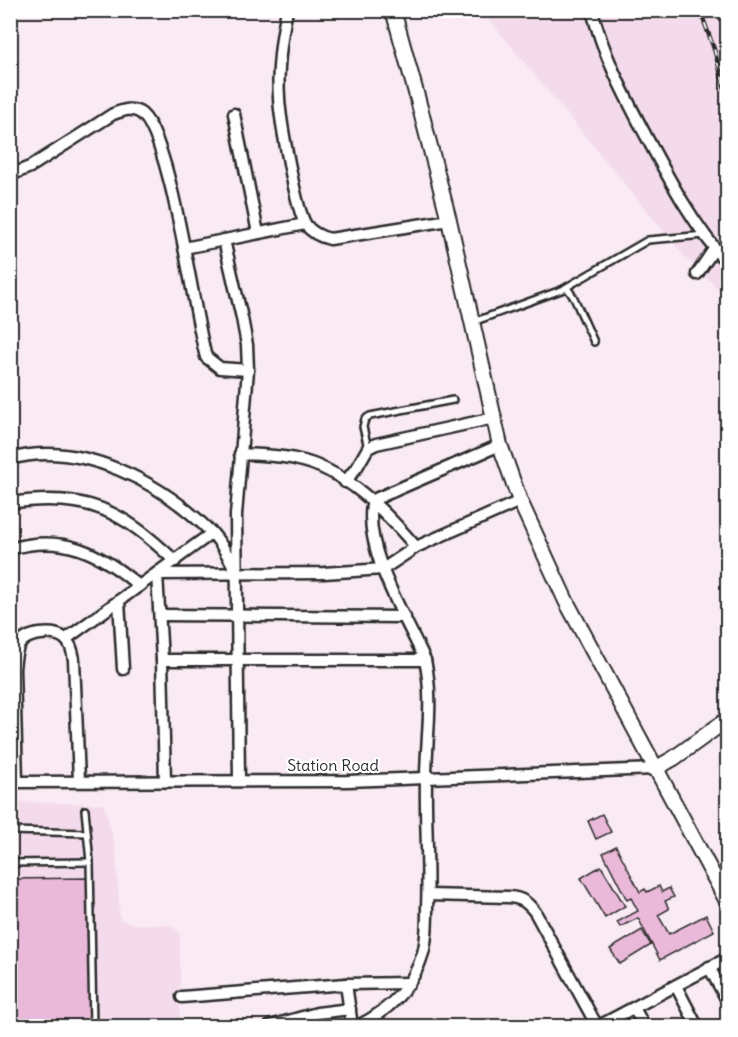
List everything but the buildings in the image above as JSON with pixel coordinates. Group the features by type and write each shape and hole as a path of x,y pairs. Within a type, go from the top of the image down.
{"main road":[{"path":"393,10 449,220 500,445 519,501 566,601 728,903"},
{"path":"655,769 728,719"}],"street":[{"path":"287,10 279,63 279,99 284,138 305,224 321,237 330,239 449,220"},
{"path":"592,10 598,35 622,90 675,191 714,249 728,264"},
{"path":"10,175 30,167 113,114 126,109 140,112 150,122 157,138 184,248 206,357 220,368 248,370"},
{"path":"234,114 258,233"},
{"path":"184,248 305,224"},
{"path":"224,240 247,345 248,370 236,515 239,780"},
{"path":"697,274 714,249"},
{"path":"345,482 368,448 376,444 494,418"},
{"path":"358,1026 388,1008 409,983 423,952 428,895 426,779 430,702 425,660 383,569 370,525 370,511 373,501 500,445"},
{"path":"10,459 51,453 85,458 121,469 160,492 212,533 237,573"},
{"path":"240,453 297,459 320,467 373,501 416,547"},
{"path":"10,504 34,500 69,500 98,506 123,517 176,561"},
{"path":"157,574 324,573 383,569 416,547 519,501"},
{"path":"66,639 212,533"},
{"path":"10,549 41,543 68,545 92,553 108,562 138,586"},
{"path":"157,574 165,781"},
{"path":"119,601 123,669"},
{"path":"160,615 405,617"},
{"path":"14,782 16,652 20,643 41,634 57,635 66,639 72,648 79,781"},
{"path":"10,636 20,643"},
{"path":"162,660 425,660"},
{"name":"Station Road","path":"14,782 426,779 655,769"},
{"path":"428,895 518,897 527,901 539,918 598,1026 728,958"},
{"path":"709,967 728,1002"},
{"path":"182,997 346,984 409,983"},
{"path":"346,984 352,1026"},
{"path":"676,986 697,1026"},
{"path":"634,1008 644,1026"},
{"path":"270,1026 317,1013 350,1009"}],"lane":[{"path":"471,322 564,289 648,240 705,235"},
{"path":"564,289 572,293 594,342"},
{"path":"368,448 363,427 365,418 453,400"},
{"path":"85,810 90,862 93,1026"},
{"path":"10,831 87,833"},
{"path":"10,863 90,862"}],"shaded area":[{"path":"482,11 727,11 727,297 685,257"},
{"path":"11,802 104,804 116,850 120,920 135,924 170,925 180,933 180,1026 11,1026"}],"railway":[{"path":"700,10 728,100"}]}
